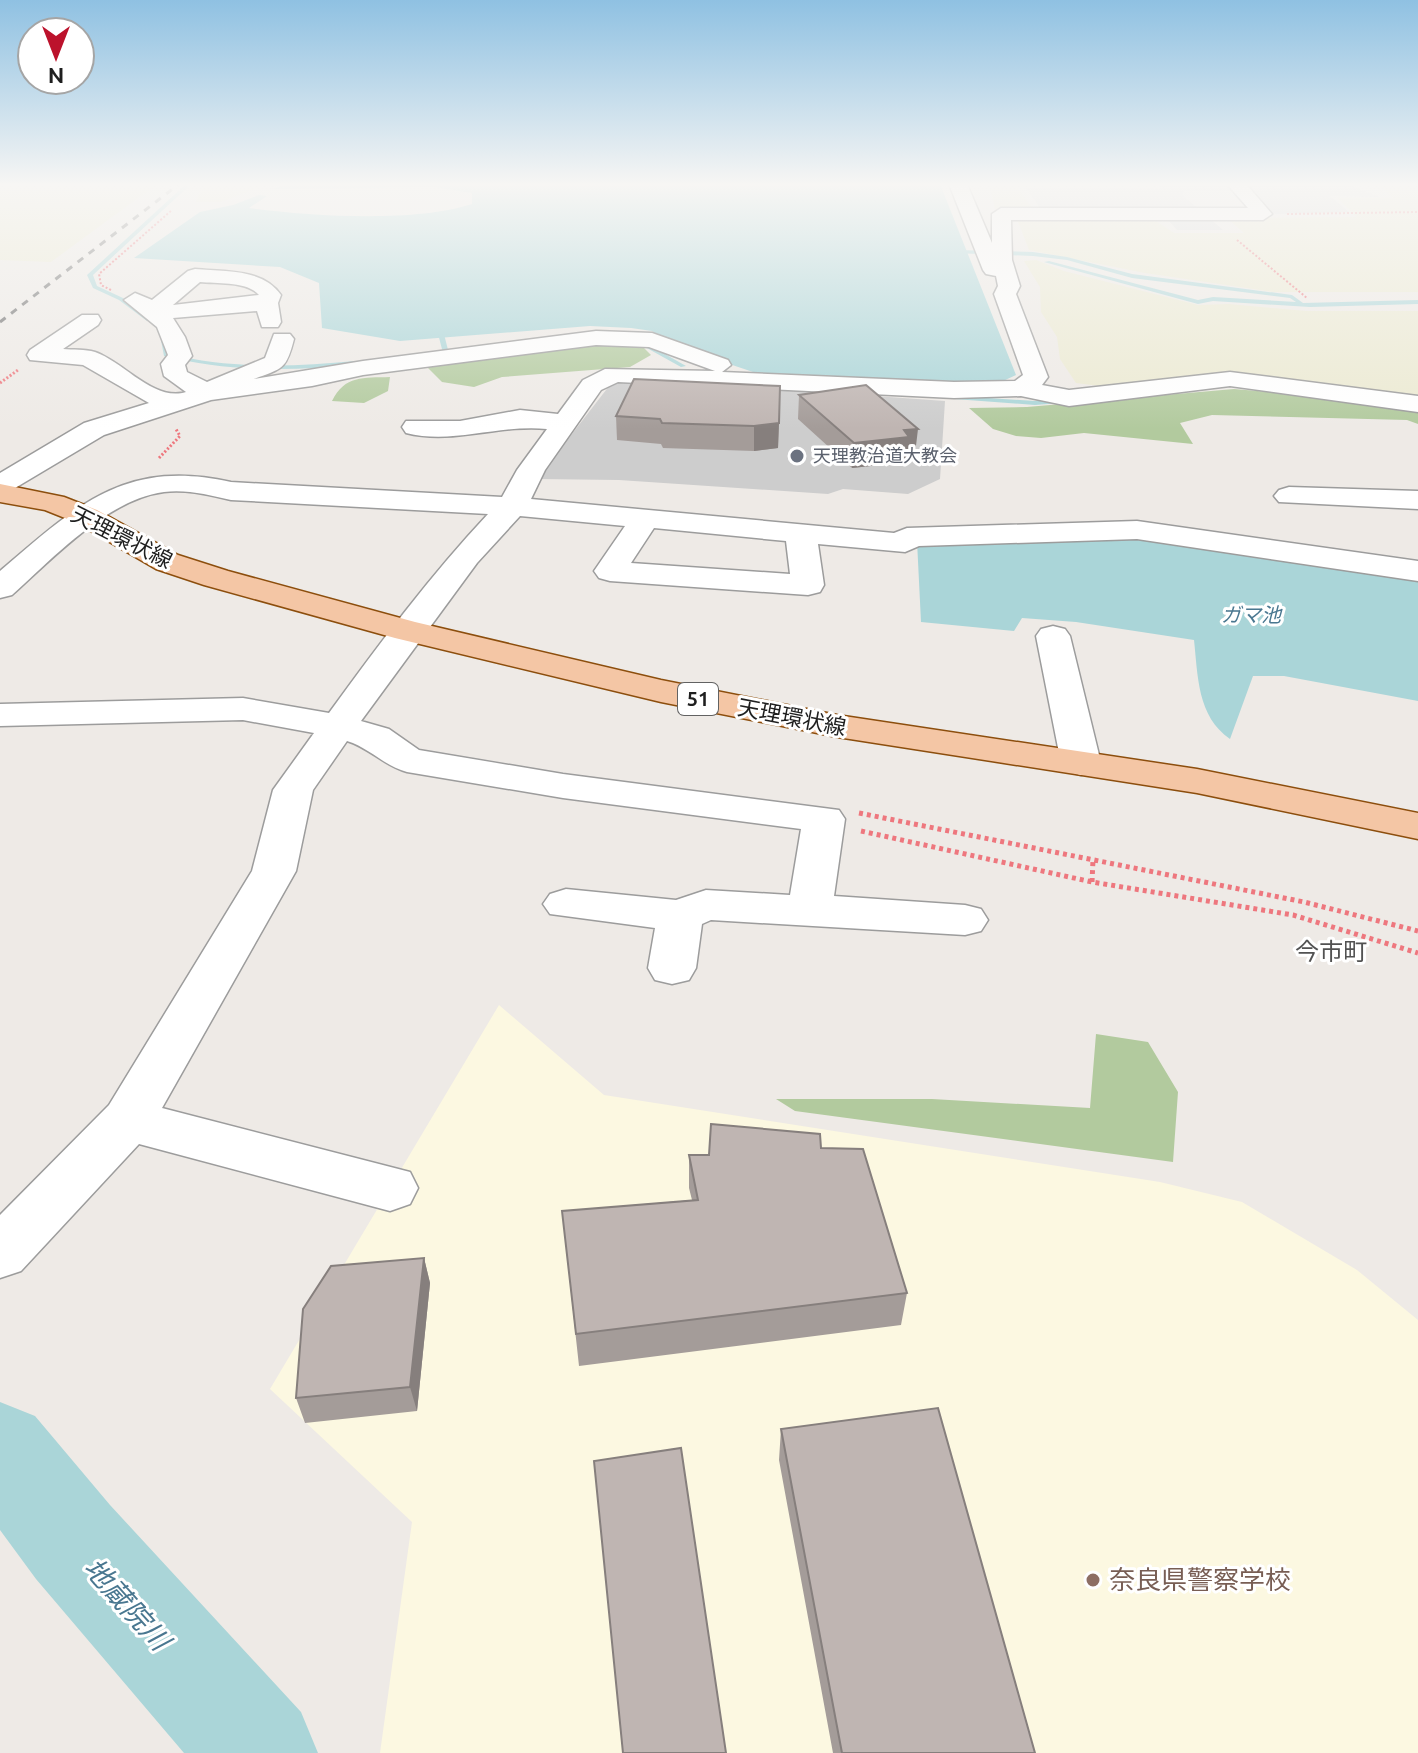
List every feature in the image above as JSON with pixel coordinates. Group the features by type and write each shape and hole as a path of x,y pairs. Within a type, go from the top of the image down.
{"main road":[{"name":"天理環状線","path":"0,493 53,503 86,516 167,562 305,605 407,631 676,694 837,726 1197,781 1418,826"}],"street":[{"path":"991,266 1005,294 1036,377 1021,388"},
{"path":"1004,266 1009,286 1005,294"},
{"path":"149,308 195,275 247,280 264,286 270,295 276,362 208,393"},
{"path":"149,308 273,321"},
{"path":"149,308 170,325 176,376 208,393"},
{"path":"90,320 39,355 89,358 144,392 160,408"},
{"path":"0,485 94,429 208,393 560,341 627,337 652,340 750,379"},
{"path":"0,1253 128,1120 274,871 293,790 407,631 466,556 512,506 531,470 592,385 614,374 954,390 1021,388 1069,398 1230,379 1418,404"},
{"path":"415,427 460,429 520,418 565,423"},
{"path":"0,588 86,516 139,488 163,483 204,484 231,491 512,506 905,543 907,537 1137,530 1418,571"},
{"path":"1289,496 1417,501"},
{"path":"644,520 610,571 808,585 801,535"},
{"path":"1053,636 1081,763"},
{"path":"0,715 243,709 336,726 375,737 407,760 563,786 824,819 810,909"},
{"path":"566,904 680,916 706,905 965,920"},
{"path":"672,968 680,916"},
{"path":"128,1120 390,1188"}],"path":[{"path":"108,266 99,274 101,285 149,308"},
{"path":"1269,266 1307,298"},
{"path":"139,488 139,481 180,436 171,419 160,408"},
{"path":"1418,931 1304,902 821,805 824,819 843,827 1092,882 1293,915 1418,953"},
{"path":"1092,882 1093,860"}],"shaded area":[{"path":"1027,266 1051,266 1198,305 1229,304 1306,311 1418,311 1418,400 1211,376 1115,388 1076,383 1060,359 1057,337 1041,312 1040,287"},
{"path":"1109,266 1418,266 1418,292 1274,292"},
{"path":"652,380 945,401 940,479 908,494 843,489 828,494 619,480 537,479 613,381"},
{"path":"499,1005 604,1095 1160,1182 1242,1202 1357,1270 1418,1320 1418,1753 380,1753 412,1522 270,1389"}],"green space":[{"path":"619,343 643,347 651,355 630,367 502,377 474,387 442,382 425,365"},
{"path":"390,377 388,391 364,403 332,401 349,382"},
{"path":"1234,389 1315,396 1418,412 1418,424 1407,420 1212,415 1180,423 1193,444 1084,433 1041,438 1016,436 993,429 969,408 1027,407"},
{"path":"1096,1034 1148,1042 1178,1092 1173,1162 795,1111 776,1099 932,1099 1090,1108"}],"water":[{"path":"261,266 973,266 1016,375 1001,382 963,383 756,373 673,345 652,331 631,328 590,326 400,341 322,328 319,283 280,267"},
{"name":"ガマ池","path":"1140,535 1418,579 1418,701 1284,676 1253,676 1230,739 1219,730 1205,707 1198,681 1194,640 1076,622 1022,618 1014,631 921,622 917,541"}],"building":[{"path":"634,379 780,386 779,423 754,426 662,423 660,419 616,416"},
{"path":"866,385 918,429 904,430 909,437 854,443 799,395"},
{"path":"711,1124 820,1134 821,1148 863,1149 907,1293 576,1334 562,1211 698,1200 689,1155 709,1155"},
{"path":"424,1258 410,1387 296,1398 303,1309 331,1266"},
{"path":"938,1408 1035,1753 842,1753 781,1429"},
{"path":"681,1448 726,1753 623,1753 594,1461"}],"waterway":[{"path":"100,266 90,275 95,287 121,299 149,320"},
{"path":"1061,266 1198,302 1213,299 1310,305 1418,302"},
{"path":"1093,266 1132,276 1292,297 1301,304"},
{"path":"436,355 446,354 439,326"},
{"path":"163,335 166,355 213,365 284,368 355,363"},
{"path":"647,346 683,366"},
{"path":"943,397 1035,403 1061,401"},
{"name":"地蔵院川","path":"0,1450 73,1542 260,1753"}],"railway":[{"path":"0,322 73,266"}],"place":[{"name":"天理教治道大教会","path":"797,456"},
{"name":"奈良県警察学校","path":"1093,1580"}],"district":[{"name":"今市町","path":"1331,952"}]}
